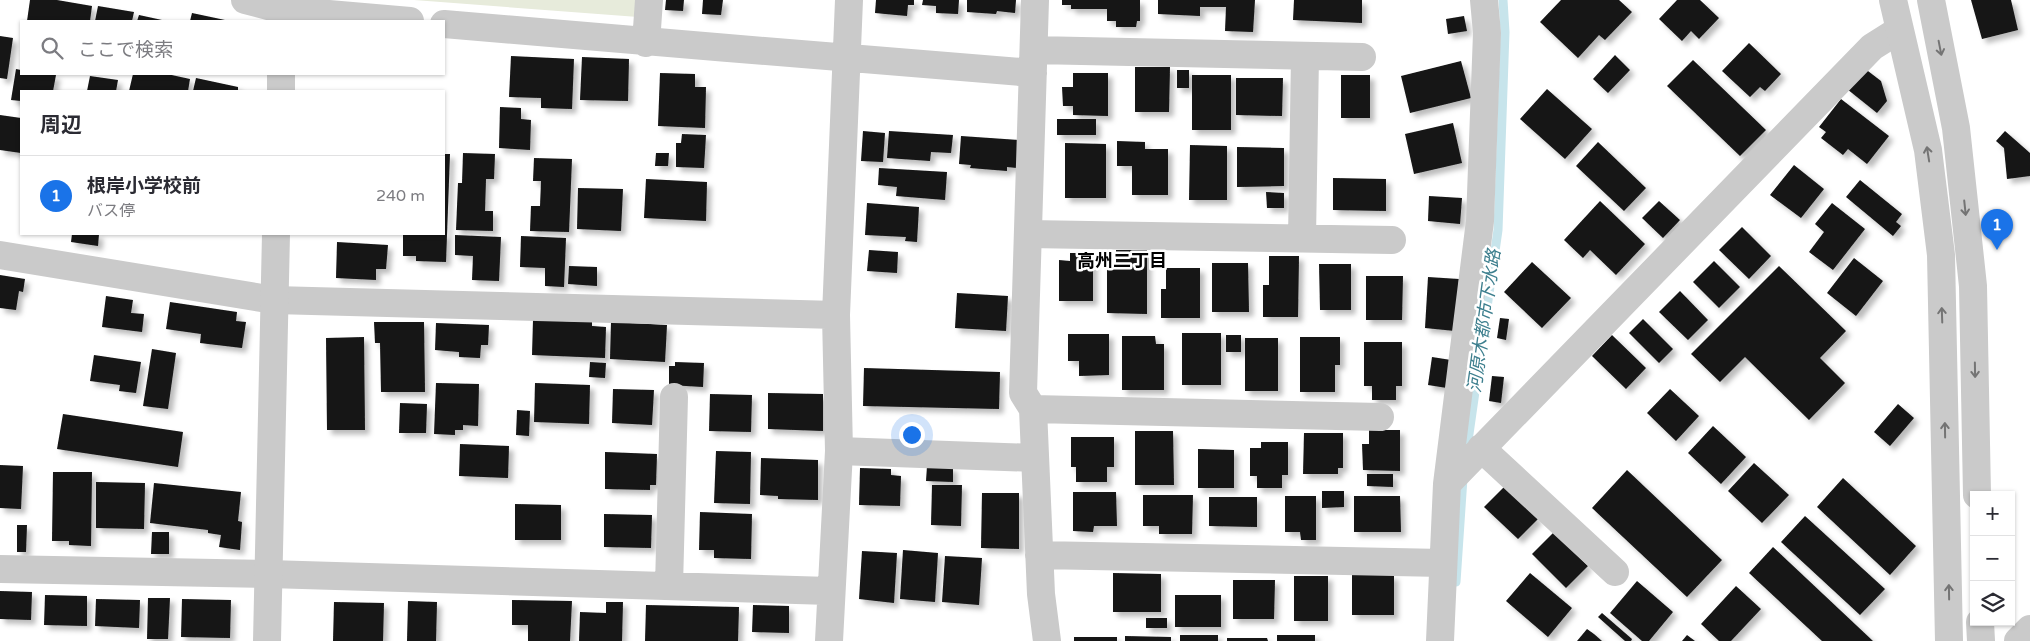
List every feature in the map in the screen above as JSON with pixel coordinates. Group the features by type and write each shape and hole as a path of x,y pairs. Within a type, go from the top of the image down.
{"street":[{"path":"245,0 283,10 398,20"},
{"path":"646,43 649,0"},
{"path":"829,641 838,451 836,315 849,0"},
{"path":"1035,0 1023,393 1033,409 1039,555 1047,641"},
{"path":"1440,641 1447,484 1480,221 1487,33 1484,0"},
{"path":"1893,0 1928,150 1941,255 1950,641"},
{"path":"1931,0 1956,128 1973,286 1978,491"},
{"path":"445,24 646,43 847,57 1034,61 1305,56 1362,57"},
{"path":"1447,484 1872,47 1899,30"},
{"path":"1302,238 1305,56"},
{"path":"280,90 281,75"},
{"path":"1028,234 1392,240"},
{"path":"267,641 276,235"},
{"path":"0,255 274,300 836,315"},
{"path":"669,586 674,397"},
{"path":"1033,409 1380,417"},
{"path":"1481,448 1615,572"},
{"path":"838,451 1035,458"},
{"path":"1039,555 1443,563"},
{"path":"0,569 268,574 830,590"},
{"path":"1980,626 1981,641"},
{"path":"2018,641 2030,628"}],"green space":[{"path":"414,0 639,0 638,17"}],"building":[{"path":"30,0 57,0 92,6 90,20 27,20"},
{"path":"666,0 684,0 683,11 665,10"},
{"path":"703,0 723,0 721,15 702,14"},
{"path":"876,0 914,0 914,5 908,5 907,16 875,13"},
{"path":"923,0 959,0 958,14 936,13 936,6 922,5"},
{"path":"967,0 1016,0 1015,13 997,11 996,14 967,12"},
{"path":"1062,0 1140,0 1140,21 1137,21 1136,27 1116,27 1116,21 1107,21 1107,9 1071,9 1071,5 1062,5"},
{"path":"1158,0 1255,0 1253,32 1225,31 1226,7 1200,7 1200,16 1158,14"},
{"path":"1294,0 1362,0 1362,23 1293,20"},
{"path":"1561,0 1619,0 1632,12 1605,40 1599,35 1578,58 1540,22"},
{"path":"1677,0 1700,0 1719,18 1699,39 1691,31 1682,41 1659,19"},
{"path":"1971,0 2011,0 2018,30 1982,39"},
{"path":"98,6 134,12 132,20 95,20"},
{"path":"192,13 225,20 190,20"},
{"path":"139,15 162,20 137,20"},
{"path":"1464,16 1467,31 1448,34 1446,19"},
{"path":"0,36 13,38 7,79 0,78"},
{"path":"1749,43 1781,74 1765,91 1760,87 1750,97 1722,71"},
{"path":"1615,55 1630,70 1608,93 1593,79"},
{"path":"511,56 574,59 572,109 541,108 541,98 509,97"},
{"path":"582,57 629,59 628,101 580,100"},
{"path":"1693,60 1766,130 1740,156 1667,86"},
{"path":"1461,61 1471,98 1410,113 1401,76"},
{"path":"1135,67 1170,67 1169,112 1135,112"},
{"path":"1864,68 1881,81 1887,101 1877,113 1847,89"},
{"path":"16,69 20,70 20,75 56,75 53,90 20,90 20,101 11,100"},
{"path":"1177,70 1189,70 1189,88 1177,88"},
{"path":"660,73 695,74 695,87 706,87 705,128 658,126"},
{"path":"1073,73 1108,73 1108,116 1073,115 1073,106 1063,106 1062,87 1073,87"},
{"path":"133,75 172,75 190,79 188,90 129,90"},
{"path":"1192,75 1231,75 1231,130 1192,130"},
{"path":"1341,75 1370,75 1370,118 1341,118"},
{"path":"90,76 118,80 116,90 87,90"},
{"path":"196,78 238,87 238,90 193,90"},
{"path":"1236,78 1283,78 1282,116 1236,115"},
{"path":"1547,89 1592,129 1565,159 1520,119"},
{"path":"1841,99 1889,136 1867,164 1848,149 1843,155 1821,138 1826,132 1819,127"},
{"path":"500,107 521,108 521,119 531,120 530,150 499,148"},
{"path":"0,115 20,118 20,153 0,150"},
{"path":"1057,119 1096,119 1096,135 1057,135"},
{"path":"1453,123 1462,163 1414,174 1405,134"},
{"path":"863,131 885,133 883,162 861,161"},
{"path":"889,131 953,135 951,153 931,152 930,161 887,158"},
{"path":"2005,131 2030,153 2030,176 2007,179 2004,148 1996,141"},
{"path":"682,134 706,135 704,168 676,167 676,143 681,143"},
{"path":"961,136 1019,140 1017,168 1007,167 1007,171 970,168 971,165 959,164"},
{"path":"1117,141 1145,142 1145,149 1168,149 1168,195 1132,195 1132,166 1117,166"},
{"path":"1598,142 1646,188 1624,211 1576,166"},
{"path":"1065,143 1106,144 1106,198 1065,198"},
{"path":"1190,145 1227,146 1227,200 1189,200"},
{"path":"1237,147 1284,148 1284,186 1237,187"},
{"path":"463,153 495,154 494,179 486,179 485,211 493,211 493,231 456,230 458,183 462,183"},
{"path":"656,153 669,153 668,166 655,166"},
{"path":"445,154 450,154 446,262 416,261 416,256 403,256 403,235 445,235"},
{"path":"534,158 572,159 569,232 530,231 531,206 540,206 541,181 533,181"},
{"path":"1794,165 1824,189 1801,218 1770,195"},
{"path":"879,168 947,172 945,200 896,196 897,187 878,185"},
{"path":"1333,178 1386,179 1386,211 1333,210"},
{"path":"646,179 707,182 706,221 644,218"},
{"path":"1860,180 1902,214 1896,222 1901,226 1893,236 1846,197"},
{"path":"578,188 623,189 621,231 577,229"},
{"path":"1266,192 1284,193 1284,208 1267,208"},
{"path":"1429,196 1462,198 1460,224 1428,221"},
{"path":"1600,201 1645,244 1616,275 1590,250 1583,258 1564,240"},
{"path":"1659,201 1680,220 1663,238 1642,218"},
{"path":"867,203 919,207 917,242 905,241 906,237 865,235"},
{"path":"1832,203 1865,229 1833,270 1809,252 1824,232 1815,224"},
{"path":"1742,227 1771,256 1749,279 1719,250"},
{"path":"72,235 99,235 98,246 71,242"},
{"path":"455,235 501,237 499,281 472,280 473,256 455,255"},
{"path":"521,236 566,238 564,287 545,286 545,268 520,267"},
{"path":"337,242 388,245 386,269 376,269 376,280 336,278"},
{"path":"869,250 898,252 897,273 867,271"},
{"path":"1116,250 1147,250 1147,314 1107,313 1107,266 1116,266"},
{"path":"1070,253 1093,253 1093,301 1059,301 1059,260 1070,261"},
{"path":"1269,256 1299,256 1298,317 1263,317 1263,285 1269,285"},
{"path":"1854,258 1883,281 1856,316 1827,293"},
{"path":"1714,261 1740,287 1719,308 1693,282"},
{"path":"1532,262 1571,298 1542,328 1504,292"},
{"path":"1212,263 1248,263 1249,312 1212,312"},
{"path":"1319,264 1351,264 1351,310 1320,310"},
{"path":"569,266 597,267 597,286 568,284"},
{"path":"1779,266 1846,331 1820,358 1845,383 1809,420 1745,357 1720,382 1691,354"},
{"path":"1166,268 1200,268 1200,318 1161,318 1161,289 1166,289"},
{"path":"0,275 25,279 23,292 19,291 16,310 0,308"},
{"path":"1366,276 1403,276 1402,320 1366,320"},
{"path":"1428,277 1459,279 1455,331 1425,328"},
{"path":"1680,291 1708,320 1688,340 1659,312"},
{"path":"957,293 1008,296 1006,331 955,328"},
{"path":"106,296 133,300 131,313 144,314 142,332 102,327"},
{"path":"170,302 237,312 236,321 246,322 242,348 200,343 201,334 166,329"},
{"path":"1500,318 1509,319 1506,340 1497,338"},
{"path":"1643,319 1673,349 1659,363 1629,333"},
{"path":"533,320 592,322 592,326 606,327 605,358 532,355"},
{"path":"374,322 424,322 425,392 381,392 380,343 375,343"},
{"path":"611,322 667,325 665,362 610,359"},
{"path":"436,323 489,325 488,345 481,345 480,358 459,357 459,352 435,350"},
{"path":"1182,333 1221,333 1221,385 1182,385"},
{"path":"1068,334 1109,334 1109,375 1079,376 1079,361 1068,361"},
{"path":"1226,335 1241,335 1241,352 1226,352"},
{"path":"1612,335 1646,368 1626,389 1592,356"},
{"path":"1122,336 1155,336 1156,344 1164,344 1164,390 1122,390"},
{"path":"364,337 365,430 327,430 326,338"},
{"path":"1300,337 1340,337 1340,365 1335,365 1335,392 1300,392"},
{"path":"1245,338 1278,338 1278,391 1245,391"},
{"path":"1364,342 1402,342 1402,386 1396,386 1396,400 1372,400 1372,386 1364,386"},
{"path":"152,349 176,353 168,409 143,406"},
{"path":"94,355 141,362 136,393 119,391 120,385 90,381"},
{"path":"1432,357 1451,360 1447,388 1428,385"},
{"path":"590,362 606,363 605,378 589,377"},
{"path":"675,362 704,363 703,387 669,385 669,366 675,366"},
{"path":"864,368 1000,372 999,409 863,406"},
{"path":"1492,376 1504,377 1501,403 1489,401"},
{"path":"436,383 479,384 478,426 463,425 463,430 455,430 455,435 434,434"},
{"path":"535,383 590,385 589,424 534,422"},
{"path":"613,389 654,390 652,425 612,423"},
{"path":"1670,389 1699,416 1676,441 1647,413"},
{"path":"768,393 823,394 823,431 768,429"},
{"path":"710,394 752,395 751,432 709,431"},
{"path":"400,403 427,404 426,433 399,433"},
{"path":"1898,404 1914,418 1890,446 1874,432"},
{"path":"517,410 530,411 529,436 516,435"},
{"path":"63,414 183,432 178,467 57,449"},
{"path":"1713,426 1746,457 1721,484 1688,453"},
{"path":"1369,430 1400,430 1400,471 1363,470 1362,444 1369,444"},
{"path":"1135,431 1173,431 1174,485 1135,485"},
{"path":"1304,433 1343,433 1343,468 1338,468 1338,474 1303,474"},
{"path":"1071,437 1114,437 1114,467 1107,467 1107,482 1076,482 1076,467 1071,467"},
{"path":"1261,442 1288,442 1288,475 1282,475 1282,488 1257,488 1257,476 1250,476 1250,448 1261,448"},
{"path":"460,444 509,446 508,478 459,476"},
{"path":"1198,449 1234,450 1234,488 1198,488"},
{"path":"716,451 751,452 750,504 714,503"},
{"path":"605,452 657,454 656,485 650,485 650,490 605,489"},
{"path":"761,458 818,460 818,500 778,499 778,496 760,495"},
{"path":"1754,463 1789,495 1762,523 1728,491"},
{"path":"0,465 23,466 21,509 0,508"},
{"path":"927,466 953,467 953,482 926,481"},
{"path":"860,468 891,469 891,475 901,476 900,506 859,505"},
{"path":"1627,470 1722,560 1687,597 1592,508"},
{"path":"53,472 92,472 91,546 69,545 69,541 52,541"},
{"path":"1367,474 1393,474 1393,487 1367,486"},
{"path":"1843,478 1916,546 1890,575 1817,507"},
{"path":"96,482 145,483 144,529 96,528"},
{"path":"154,483 241,492 238,521 242,522 240,550 219,547 221,535 208,533 208,530 150,523"},
{"path":"932,485 962,485 961,526 931,525"},
{"path":"1505,486 1538,519 1518,539 1484,507"},
{"path":"1322,491 1344,491 1344,507 1322,508"},
{"path":"1073,492 1116,492 1117,526 1094,526 1093,532 1073,531"},
{"path":"982,493 1019,493 1019,549 981,548"},
{"path":"1143,495 1193,495 1192,534 1159,534 1159,526 1143,526"},
{"path":"1285,496 1316,496 1316,540 1301,540 1300,532 1285,532"},
{"path":"1354,496 1400,496 1401,532 1354,532"},
{"path":"1209,497 1257,497 1257,527 1209,526"},
{"path":"515,504 561,505 561,540 515,540"},
{"path":"700,512 752,514 751,559 714,558 714,550 699,550"},
{"path":"604,514 652,515 651,548 604,547"},
{"path":"1805,516 1885,589 1860,615 1781,542"},
{"path":"17,525 27,525 26,552 17,552"},
{"path":"152,532 169,532 169,554 151,554"},
{"path":"1554,532 1588,566 1566,588 1532,554"},
{"path":"1773,547 1873,641 1822,641 1749,573"},
{"path":"903,550 938,553 935,602 900,599"},
{"path":"862,551 897,553 894,603 859,599"},
{"path":"945,556 982,558 979,605 942,602"},
{"path":"1113,573 1161,574 1161,612 1113,612"},
{"path":"1530,573 1572,608 1548,637 1506,601"},
{"path":"1352,575 1394,575 1394,615 1352,615"},
{"path":"1294,576 1328,576 1328,621 1294,621"},
{"path":"1233,580 1275,580 1274,619 1233,619"},
{"path":"1637,581 1673,612 1649,641 1642,641 1610,613"},
{"path":"1736,586 1761,609 1731,641 1719,641 1701,624"},
{"path":"0,591 32,592 31,620 0,619"},
{"path":"45,595 87,596 87,626 44,625"},
{"path":"1175,595 1221,595 1221,627 1175,627"},
{"path":"148,598 170,598 168,639 147,639"},
{"path":"96,599 140,600 139,628 95,626"},
{"path":"182,599 231,600 230,638 181,637"},
{"path":"512,600 572,601 570,641 528,641 528,625 512,625"},
{"path":"408,601 437,602 436,641 407,641"},
{"path":"334,602 384,603 383,641 333,641"},
{"path":"606,602 623,602 622,641 579,641 580,612 606,613"},
{"path":"646,605 739,607 738,641 645,641"},
{"path":"753,605 789,606 789,633 752,632"},
{"path":"1602,613 1632,639 1631,641 1625,641 1598,617"},
{"path":"1146,618 1167,618 1167,628 1146,628"},
{"path":"1587,629 1594,634 1602,641 1577,641"},
{"path":"1180,635 1218,635 1218,641 1180,641"},
{"path":"1277,635 1315,635 1315,641 1277,641"},
{"path":"1687,635 1695,641 1682,641"},
{"path":"1125,636 1171,637 1171,641 1125,641"},
{"path":"1074,637 1117,637 1117,641 1074,641"},
{"path":"1227,638 1267,638 1268,641 1227,641"}],"waterway":[{"name":"河原木都市下水路","path":"1466,455 1498,230 1505,32 1503,0"},
{"name":"河原木都市下水路","path":"1456,582 1463,478"}],"place":[{"name":"根岸小学校前","path":"1997,250"}],"district":[{"name":"高州二丁目","path":"1122,261"}]}
